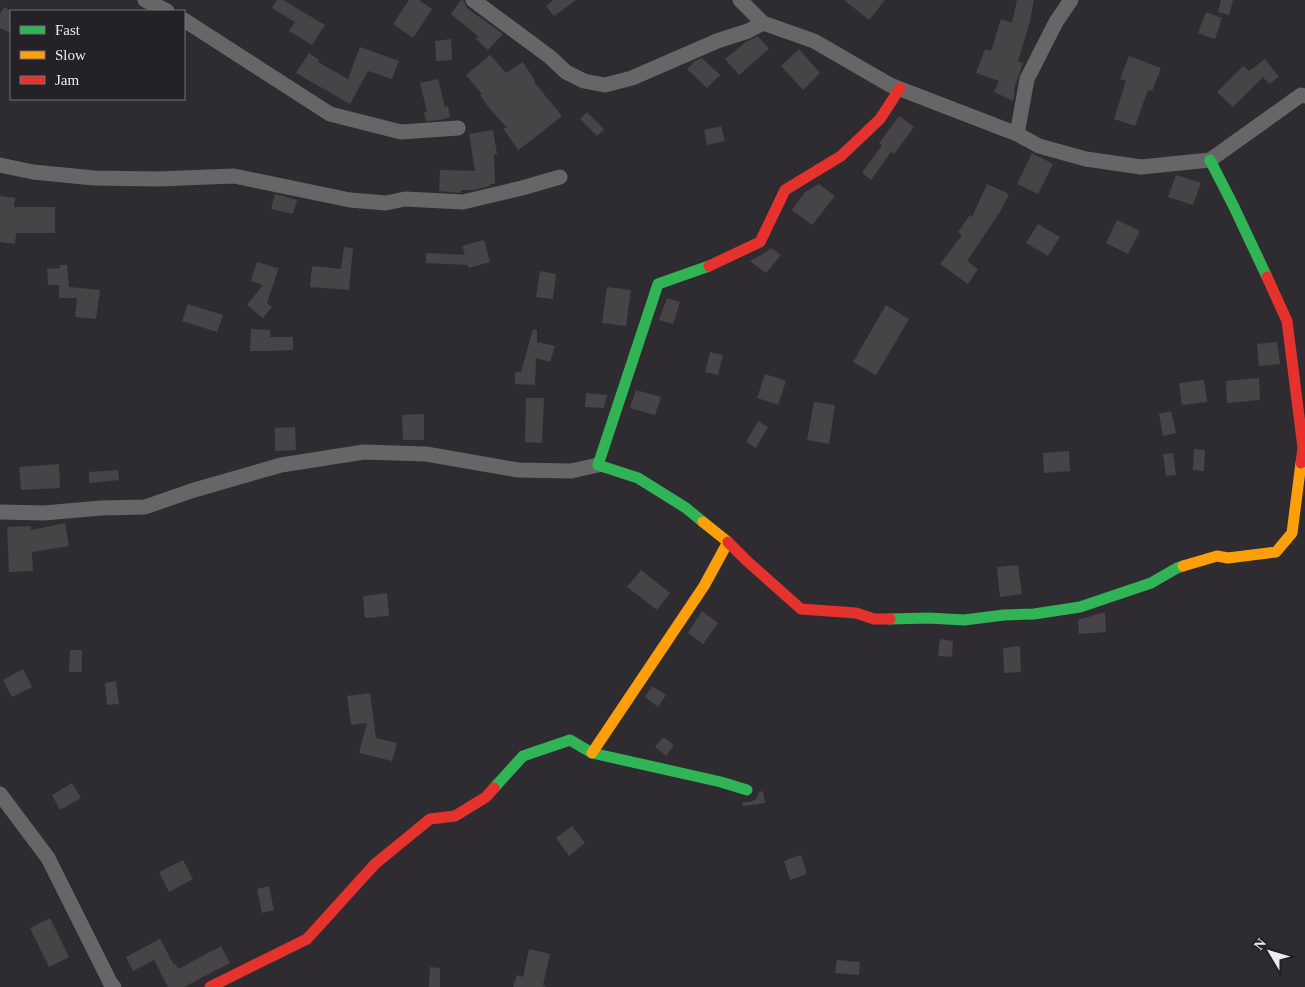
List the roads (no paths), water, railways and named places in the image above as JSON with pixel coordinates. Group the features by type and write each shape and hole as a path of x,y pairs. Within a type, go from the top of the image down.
{"street":[{"path":"145,0 165,10"},
{"path":"473,0 550,57 566,72 584,81 605,85 632,78 717,41 748,31 763,23"},
{"path":"740,0 763,23 814,41 890,85 1016,134 1039,146 1076,156 1141,167 1210,160 1301,95 1305,96"},
{"path":"1016,134 1027,79 1056,22 1071,0"},
{"path":"185,21 330,114 401,132 458,128"},
{"path":"598,465 658,284 704,269 760,242 786,190 841,156 880,119 900,88"},
{"path":"0,512 44,513 101,508 145,507 190,490 281,466 364,452 426,454 518,470 572,471 598,465 638,478 686,508 728,542 801,609 856,613 874,619 928,618 964,620 1004,615 1034,614 1080,607 1151,583 1177,568 1217,556 1228,558 1276,552 1292,533 1303,448 1287,321 1210,160"},
{"path":"0,165 33,172 94,178 166,179 234,176 350,200 386,203 405,200 463,202 560,177"},
{"path":"592,753 704,586 728,542"},
{"path":"210,987 307,939 375,864 430,819 455,816 486,796 524,756 570,740 592,753 748,790"},
{"path":"0,794 48,858 114,987"}]}
